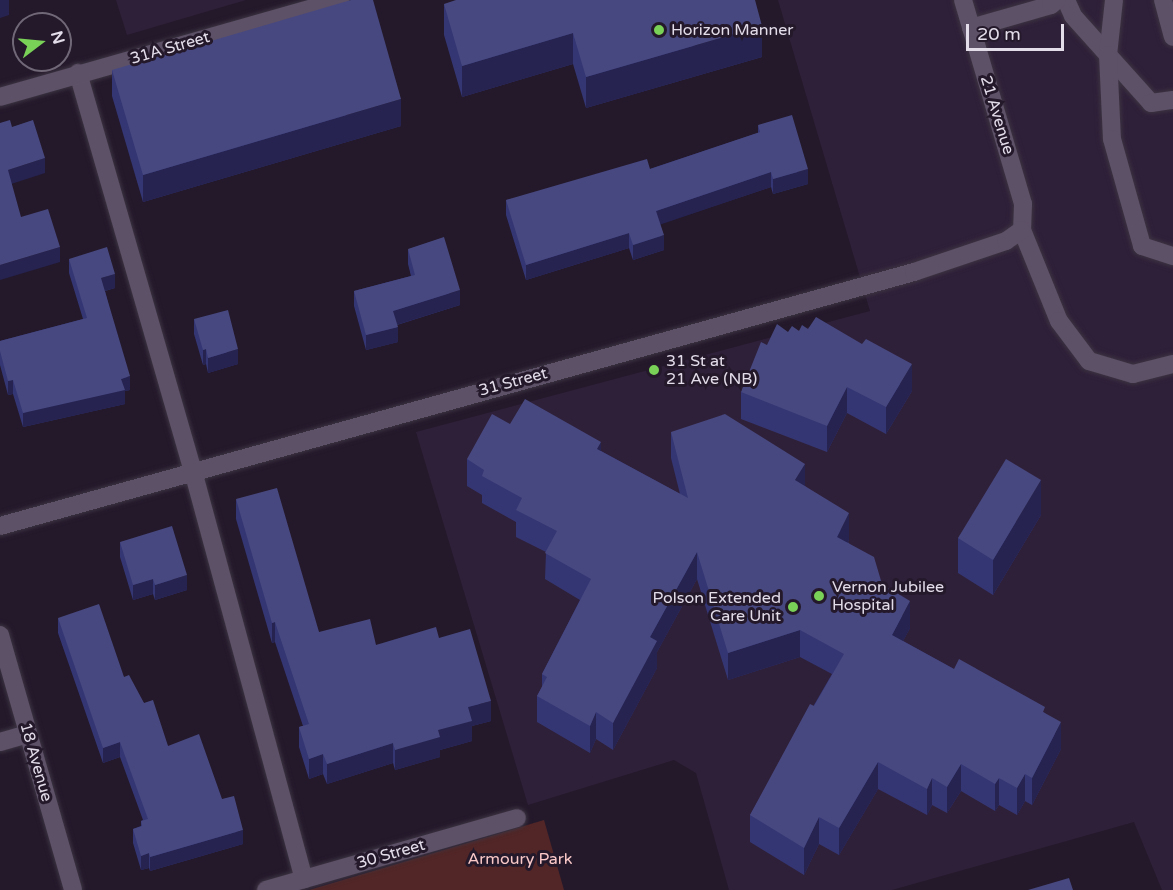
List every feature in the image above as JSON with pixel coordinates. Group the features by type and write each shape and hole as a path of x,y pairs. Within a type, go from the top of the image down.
{"street":[{"name":"31A Street","path":"0,97 340,0"},
{"name":"21 Avenue","path":"963,0 1023,204 1022,230"},
{"path":"971,28 1051,5 1057,0"},
{"path":"1066,0 1073,16 1151,103 1173,100"},
{"path":"1114,0 1108,55 1112,139 1142,246 1173,256"},
{"path":"1163,0 1173,37"},
{"path":"78,73 193,471 304,879"},
{"path":"1022,230 1059,321 1089,361 1133,374 1173,364"},
{"name":"31 Street","path":"0,526 914,272 1006,241 1022,230"},
{"name":"18 Avenue","path":"0,635 73,890"},
{"path":"0,742 28,734"},
{"name":"30 Street","path":"266,890 517,818"}],"shaded area":[{"path":"116,0 246,0 127,35"},
{"name":"Vernon Jubilee Hospital","path":"778,0 1173,0 1173,890 1162,890 1134,822 892,890 729,890 696,773 674,760 528,805 416,432 870,311"}],"green space":[{"name":"Armoury Park","path":"544,820 564,890 309,890"}],"building":[{"path":"351,0 373,0 401,99 143,175 112,70"},
{"name":"Horizon Manner","path":"456,0 755,0 762,26 586,77 573,33 462,66 444,4"},
{"path":"792,115 808,169 773,179 771,172 656,211 664,235 633,245 629,233 526,265 506,200 647,159 650,169 760,132 758,125"},
{"path":"10,120 12,127 33,120 45,158 8,170 21,217 48,209 60,247 0,265 0,123"},
{"path":"444,237 460,290 393,311 398,327 366,335 354,291 415,275 408,249"},
{"path":"107,247 115,274 101,278 130,376 121,379 125,390 23,413 13,380 8,381 0,351 0,341 87,318 69,259"},
{"path":"228,310 238,349 208,358 206,349 203,350 194,319"},
{"path":"816,317 862,344 866,339 912,364 886,407 847,387 827,426 741,392 761,342 767,345 777,324 788,332 792,326 799,331 802,325 808,329"},
{"name":"Polson Extended Care Unit","path":"525,399 601,442 597,449 688,498 671,432 725,414 805,464 795,480 849,513 837,537 874,557 882,584 910,601 892,635 954,669 959,659 1045,707 1043,712 1061,722 1032,778 1025,774 1017,788 999,778 995,784 961,764 947,787 932,778 927,789 878,762 839,828 819,817 804,848 750,815 810,704 814,706 844,654 800,630 728,653 697,552 650,637 657,641 613,723 596,712 590,726 537,696 547,677 542,674 591,579 545,553 557,531 516,510 522,498 482,476 484,470 467,459 492,414 510,424"},
{"path":"1006,459 1041,480 993,560 958,538"},
{"path":"277,488 319,632 370,619 376,645 436,627 439,638 470,629 491,701 468,707 472,721 438,730 440,737 395,750 393,743 327,764 323,754 309,759 299,727 309,724 275,622 272,623 236,499"},
{"path":"172,526 187,575 155,585 153,579 133,585 120,542"},
{"path":"99,604 124,677 129,675 144,703 153,700 168,746 199,734 222,799 234,796 243,830 150,857 149,853 141,856 133,829 142,826 141,821 148,819 120,742 103,748 58,618"},
{"path":"1069,878 1073,890 1028,890"}],"place":[{"name":"Horizon Manner","path":"659,30"},
{"name":"31 St at 21 Ave (NB)","path":"654,370"},
{"name":"Vernon Jubilee Hospital","path":"819,596"},
{"name":"Polson Extended Care Unit","path":"793,607"}]}
